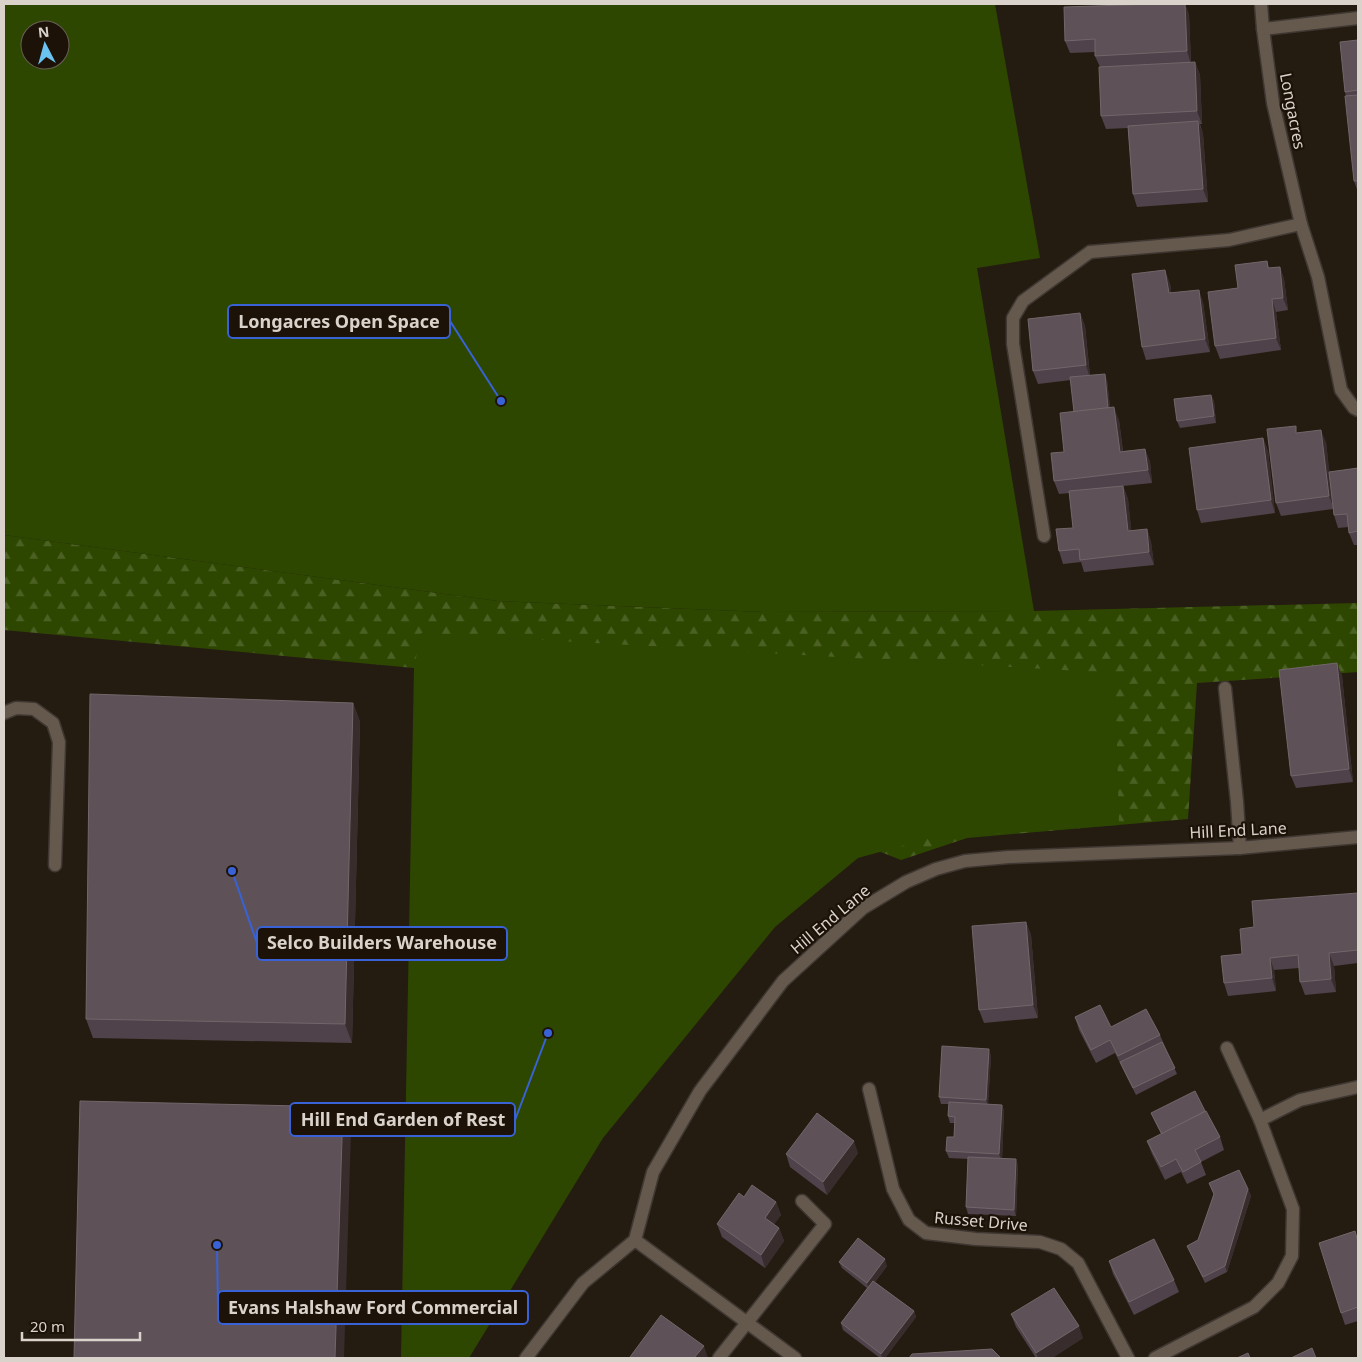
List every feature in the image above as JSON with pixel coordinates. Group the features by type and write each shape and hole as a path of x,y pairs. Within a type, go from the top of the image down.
{"street":[{"name":"Longacres","path":"1261,4 1273,103 1301,224 1318,277 1341,390 1354,408 1358,410"},
{"path":"1263,29 1358,18"},
{"path":"1044,536 1012,344 1013,318 1023,301 1090,252 1229,240 1301,224"},
{"path":"1225,688 1240,848"},
{"path":"4,713 16,708 34,709 53,723 59,742 55,865"},
{"name":"Hill End Lane","path":"634,1240 653,1172 700,1091 784,981 864,908 906,882 936,869 964,861 1009,857 1240,848 1358,838"},
{"path":"1155,1358 1254,1307 1278,1283 1292,1256 1293,1209 1260,1120 1227,1048"},
{"path":"1260,1120 1300,1100 1358,1086"},
{"name":"Russet Drive","path":"869,1089 893,1189 909,1220 926,1233 976,1239 1040,1242 1060,1249 1078,1263 1128,1358"},
{"path":"719,1358 825,1224 802,1201"},
{"path":"526,1358 583,1283 634,1240 794,1358"}],"green space":[{"path":"4,4 995,4 1040,258 977,268 1034,611 765,612 498,601 4,535"},
{"path":"4,535 498,601 765,612 1034,611 1358,603 1358,672 1197,683 1188,819 967,838 901,860 692,777 438,737 414,668 4,630"},
{"path":"421,633 1115,673 1119,825 927,839 858,858 775,927 603,1138 469,1358 401,1358 414,668"}],"building":[{"path":"1185,4 1187,51 1095,56 1095,39 1065,41 1064,7"},
{"path":"1358,40 1358,90 1345,92 1340,42"},
{"path":"1195,62 1197,111 1101,116 1099,67"},
{"path":"1358,95 1358,181 1354,181 1345,96"},
{"path":"1198,121 1203,189 1133,194 1128,126"},
{"path":"1267,261 1268,268 1280,267 1283,298 1272,299 1276,338 1215,346 1208,292 1238,288 1235,265"},
{"path":"1165,270 1169,293 1199,290 1205,339 1142,347 1132,274"},
{"path":"1080,313 1086,365 1033,371 1028,319"},
{"path":"1105,374 1108,408 1074,412 1070,377"},
{"path":"1211,395 1214,416 1177,421 1174,399"},
{"path":"1114,407 1120,452 1145,449 1148,470 1054,481 1051,453 1064,452 1060,413"},
{"path":"1296,426 1296,433 1321,430 1329,496 1276,503 1267,429"},
{"path":"1263,438 1271,500 1197,510 1189,448"},
{"path":"1358,468 1358,531 1349,533 1347,514 1334,515 1329,472"},
{"path":"1123,486 1128,531 1147,529 1149,552 1080,560 1079,549 1059,551 1056,529 1073,528 1069,491"},
{"path":"1337,663 1349,769 1291,776 1279,670"},
{"path":"90,694 353,703 345,1024 86,1019"},
{"path":"1358,893 1358,950 1329,953 1331,979 1300,982 1298,955 1270,958 1272,978 1224,983 1221,956 1242,954 1240,929 1254,927 1252,901"},
{"path":"1026,922 1033,1005 979,1010 972,926"},
{"path":"1100,1005 1111,1027 1146,1009 1160,1035 1118,1056 1110,1040 1091,1050 1075,1017"},
{"path":"1162,1042 1175,1068 1133,1088 1120,1062"},
{"path":"942,1046 989,1049 986,1100 939,1097"},
{"path":"1195,1091 1205,1111 1162,1134 1151,1113"},
{"path":"80,1101 343,1107 335,1358 74,1358"},
{"path":"949,1102 1002,1105 999,1154 946,1151 947,1137 954,1137 955,1117 948,1116"},
{"path":"1206,1111 1220,1137 1195,1150 1201,1162 1183,1172 1176,1159 1161,1167 1147,1141"},
{"path":"817,1113 854,1141 823,1182 786,1154"},
{"path":"968,1157 1016,1159 1014,1210 966,1207"},
{"path":"1239,1170 1248,1189 1225,1266 1203,1277 1187,1246 1198,1240 1214,1194 1209,1183"},
{"path":"752,1185 776,1202 765,1218 779,1228 761,1255 717,1224 739,1193 744,1197"},
{"path":"1355,1231 1358,1242 1358,1307 1341,1313 1319,1243"},
{"path":"858,1238 885,1259 867,1283 839,1262"},
{"path":"1154,1239 1174,1280 1129,1302 1109,1261"},
{"path":"873,1281 914,1311 881,1354 841,1323"},
{"path":"1054,1288 1079,1326 1036,1353 1011,1314"},
{"path":"661,1315 704,1346 694,1358 630,1357"},
{"path":"1312,1348 1316,1358 1291,1358"},
{"path":"992,1349 1001,1358 909,1358 912,1354"},
{"path":"1248,1353 1250,1358 1237,1358"}],"place":[{"name":"Longacres Open Space","path":"501,401"},
{"name":"Selco Builders Warehouse","path":"232,871"},
{"name":"Hill End Garden of Rest","path":"548,1033"},
{"name":"Evans Halshaw Ford Commercial","path":"217,1245"}]}
